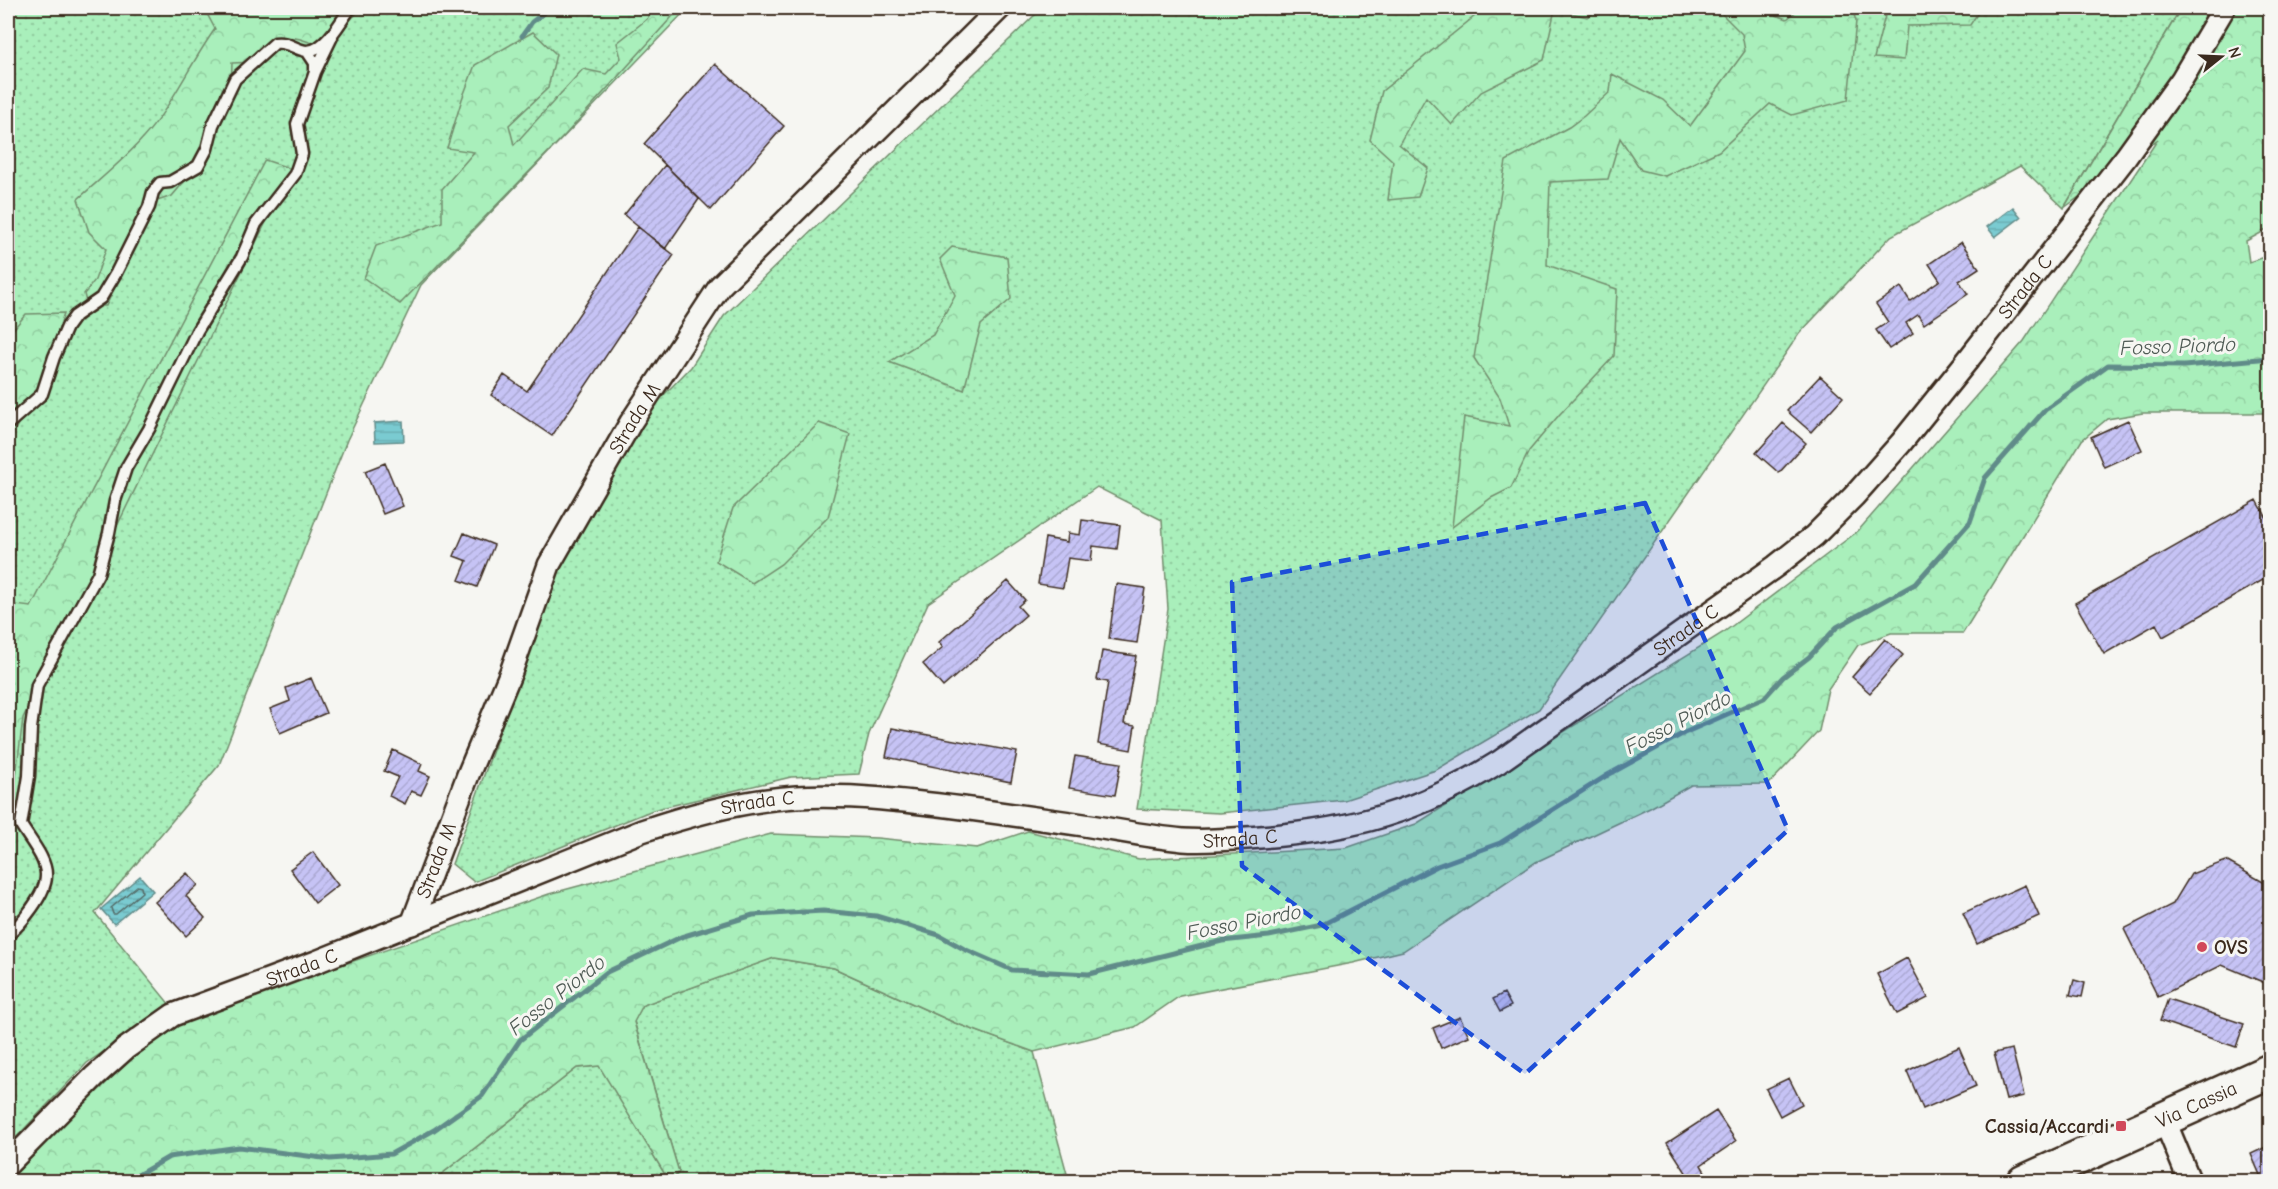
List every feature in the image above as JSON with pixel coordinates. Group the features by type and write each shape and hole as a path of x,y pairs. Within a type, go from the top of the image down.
{"main road":[{"name":"Via Cassia","path":"2025,1182 2271,1071"}],"street":[{"name":"Strada M","path":"412,924 468,775 511,672 549,565 631,422 720,286 1000,8"},
{"name":"Strada C","path":"8,1164 95,1076 125,1049 164,1021 212,999 316,962 651,828 693,814 758,801 796,797 884,798 1166,838 1213,840 1292,834 1348,826 1394,814 1442,794 1499,762 1776,566 1833,518 1893,452 2126,157 2182,79 2224,8"},
{"path":"2164,1119 2190,1182"}],"lane":[{"path":"8,935 19,925 33,906 46,876 42,860 21,825 29,776 31,728 37,685 98,574 110,533 115,501 126,468 149,429 197,332 242,257 256,224 295,174 302,154 297,124 315,72 334,33 350,8"},
{"path":"8,424 42,394 67,327 75,316 101,298 144,216 153,192 160,183 170,182 198,166 207,149 213,125 235,79 275,44 283,42 307,51 316,49 334,33"},
{"path":"307,51 315,63 315,72"}],"highlighted area":[{"path":"1645,503 1788,830 1525,1074 1242,866 1232,582"}],"green space":[{"path":"8,8 688,8 421,285 347,440 219,765 95,913 171,1006 87,1063 8,1146"},
{"path":"204,8 364,8 324,47 301,39 286,38 272,44 256,62 232,63 231,96 193,171 172,196 145,205 129,257 106,306 87,306 84,294 95,280 106,249 89,232 78,199 128,154 153,126 172,99 215,29"},
{"path":"653,8 680,8 565,135 400,304 364,278 376,246 442,222 442,189 474,152 447,148 475,65 533,32 556,54 548,88 509,125 514,145 583,69 606,74 621,58 617,43 647,19"},
{"path":"1042,8 2181,8 2064,208 2020,166 1891,236 1799,334 1539,709 1436,770 1344,800 1220,813 1137,809 1168,609 1162,520 1097,487 928,603 869,734 859,774 791,777 653,810 474,882 452,864 559,567 590,471 691,367 724,316"},
{"path":"1485,8 1602,8 1587,17 1555,9 1544,60 1481,92 1452,125 1426,97 1399,144 1428,168 1418,197 1388,200 1393,161 1370,140 1382,91"},
{"path":"1716,8 1756,8 1787,19 1800,8 1852,8 1856,21 1848,100 1792,115 1770,104 1719,151 1665,176 1641,170 1620,138 1608,179 1550,182 1547,265 1617,289 1614,356 1529,451 1511,488 1491,498 1452,527 1464,417 1509,426 1500,398 1474,358 1506,161 1569,127 1584,116 1610,92 1612,74 1663,100 1690,126 1745,51 1742,34"},
{"path":"1887,8 1981,8 1970,25 1907,26 1904,60 1874,58"},
{"path":"2181,8 2270,8 2270,228 2246,241 2249,262 2270,255 2270,413 2143,413 2107,419 2082,440 1963,633 1891,633 1858,645 1828,689 1819,731 1769,784 1691,785 1650,808 1536,862 1403,951 1353,963 1180,996 1135,1027 1034,1052 955,1023 834,968 774,958 643,1005 634,1022 679,1172 671,1181 599,1066 577,1068 439,1176 388,1182 8,1182 52,1135 151,1040 184,1019 549,894 771,834 877,838 977,848 1028,831 1139,859 1346,848 1416,824 1724,632 1858,531 2024,341 2158,139 2064,208"},
{"path":"265,160 292,169 23,718 8,842 8,604 31,607"},
{"path":"952,247 1007,257 1011,299 981,325 964,390 889,362 933,335 955,295 940,259"},
{"path":"64,313 59,328 56,372 45,400 21,418 8,440 8,340 11,332 26,314"},
{"path":"819,423 850,434 828,517 781,564 752,583 716,561 733,508"},
{"path":"774,958 834,968 955,1023 1034,1052 1069,1181 671,1181 679,1172 634,1021 643,1005"},
{"path":"600,1066 669,1181 388,1182 439,1176 577,1068"}],"water":[{"path":"2013,207 2021,217 1995,237 1987,227"},
{"path":"403,421 404,441 375,442 374,423"},
{"path":"140,876 153,891 114,924 101,909"}],"building":[{"path":"715,64 784,126 711,210 644,144"},
{"path":"665,165 699,199 665,249 624,215"},
{"path":"638,227 674,255 552,436 491,395 504,375 527,391"},
{"path":"1961,242 1979,268 1959,281 1968,294 1924,324 1918,315 1906,323 1913,333 1889,349 1876,330 1888,322 1876,304 1901,287 1910,301 1940,280 1929,264"},
{"path":"1820,376 1843,397 1811,432 1787,411"},
{"path":"2128,420 2142,450 2104,467 2091,437"},
{"path":"1783,423 1806,443 1779,473 1756,453"},
{"path":"385,463 403,506 383,514 365,471"},
{"path":"2257,500 2270,524 2270,576 2163,637 2156,624 2104,654 2075,603"},
{"path":"1082,520 1120,525 1117,549 1093,546 1091,561 1068,558 1063,588 1038,584 1045,538 1067,542 1068,533 1080,535"},
{"path":"464,533 494,545 477,587 459,580 467,561 454,556"},
{"path":"1008,581 1025,600 1018,606 1026,615 943,687 923,664 943,647 939,642"},
{"path":"1116,584 1145,588 1137,643 1109,639"},
{"path":"1885,639 1903,655 1870,693 1852,677"},
{"path":"1102,651 1136,656 1124,724 1135,726 1131,750 1098,744 1108,682 1097,680"},
{"path":"311,678 326,713 280,733 270,709 290,701 286,688"},
{"path":"892,728 1017,752 1011,782 886,757"},
{"path":"393,750 422,764 419,771 430,776 421,795 411,791 405,804 389,796 398,777 384,771"},
{"path":"1075,756 1121,763 1115,795 1069,788"},
{"path":"313,852 338,885 315,903 290,869"},
{"name":"OVS","path":"2226,861 2265,883 2270,893 2270,985 2222,965 2158,997 2124,929 2173,904 2191,874"},
{"path":"187,873 198,885 186,896 205,918 186,936 155,902"},
{"path":"2025,885 2039,916 1977,944 1963,913"},
{"path":"1907,958 1928,998 1897,1014 1877,974"},
{"path":"2074,980 2085,983 2082,997 2070,995"},
{"path":"1504,993 1511,1006 1500,1012 1493,999"},
{"path":"2168,999 2244,1024 2236,1047 2160,1021"},
{"path":"1460,1017 1469,1036 1441,1048 1433,1028"},
{"path":"1959,1047 1976,1086 1923,1109 1907,1071"},
{"path":"2012,1049 2024,1096 2006,1100 1994,1053"},
{"path":"1789,1078 1802,1104 1780,1116 1766,1089"},
{"path":"1716,1111 1736,1141 1701,1165 1711,1182 1681,1182 1680,1179 1687,1174 1667,1143"},
{"path":"2270,1145 2270,1182 2263,1182 2251,1154"}],"waterway":[{"path":"522,36 532,22 550,8"},
{"name":"Fosso Piordo","path":"126,1182 169,1157 239,1147 330,1159 391,1154 434,1130 482,1096 520,1040 607,972 681,937 753,915 823,911 876,916 939,935 964,949 1012,970 1089,974 1222,941 1269,936 1322,925 1437,866 1500,843 1606,776 1684,733 1764,698 1783,677 1809,657 1837,627 1915,584 1970,522 1985,478 2045,410 2108,365 2184,366 2270,358"}],"place":[{"name":"OVS","path":"2202,947"},
{"name":"Cassia/Accardi","path":"2121,1126"}]}
